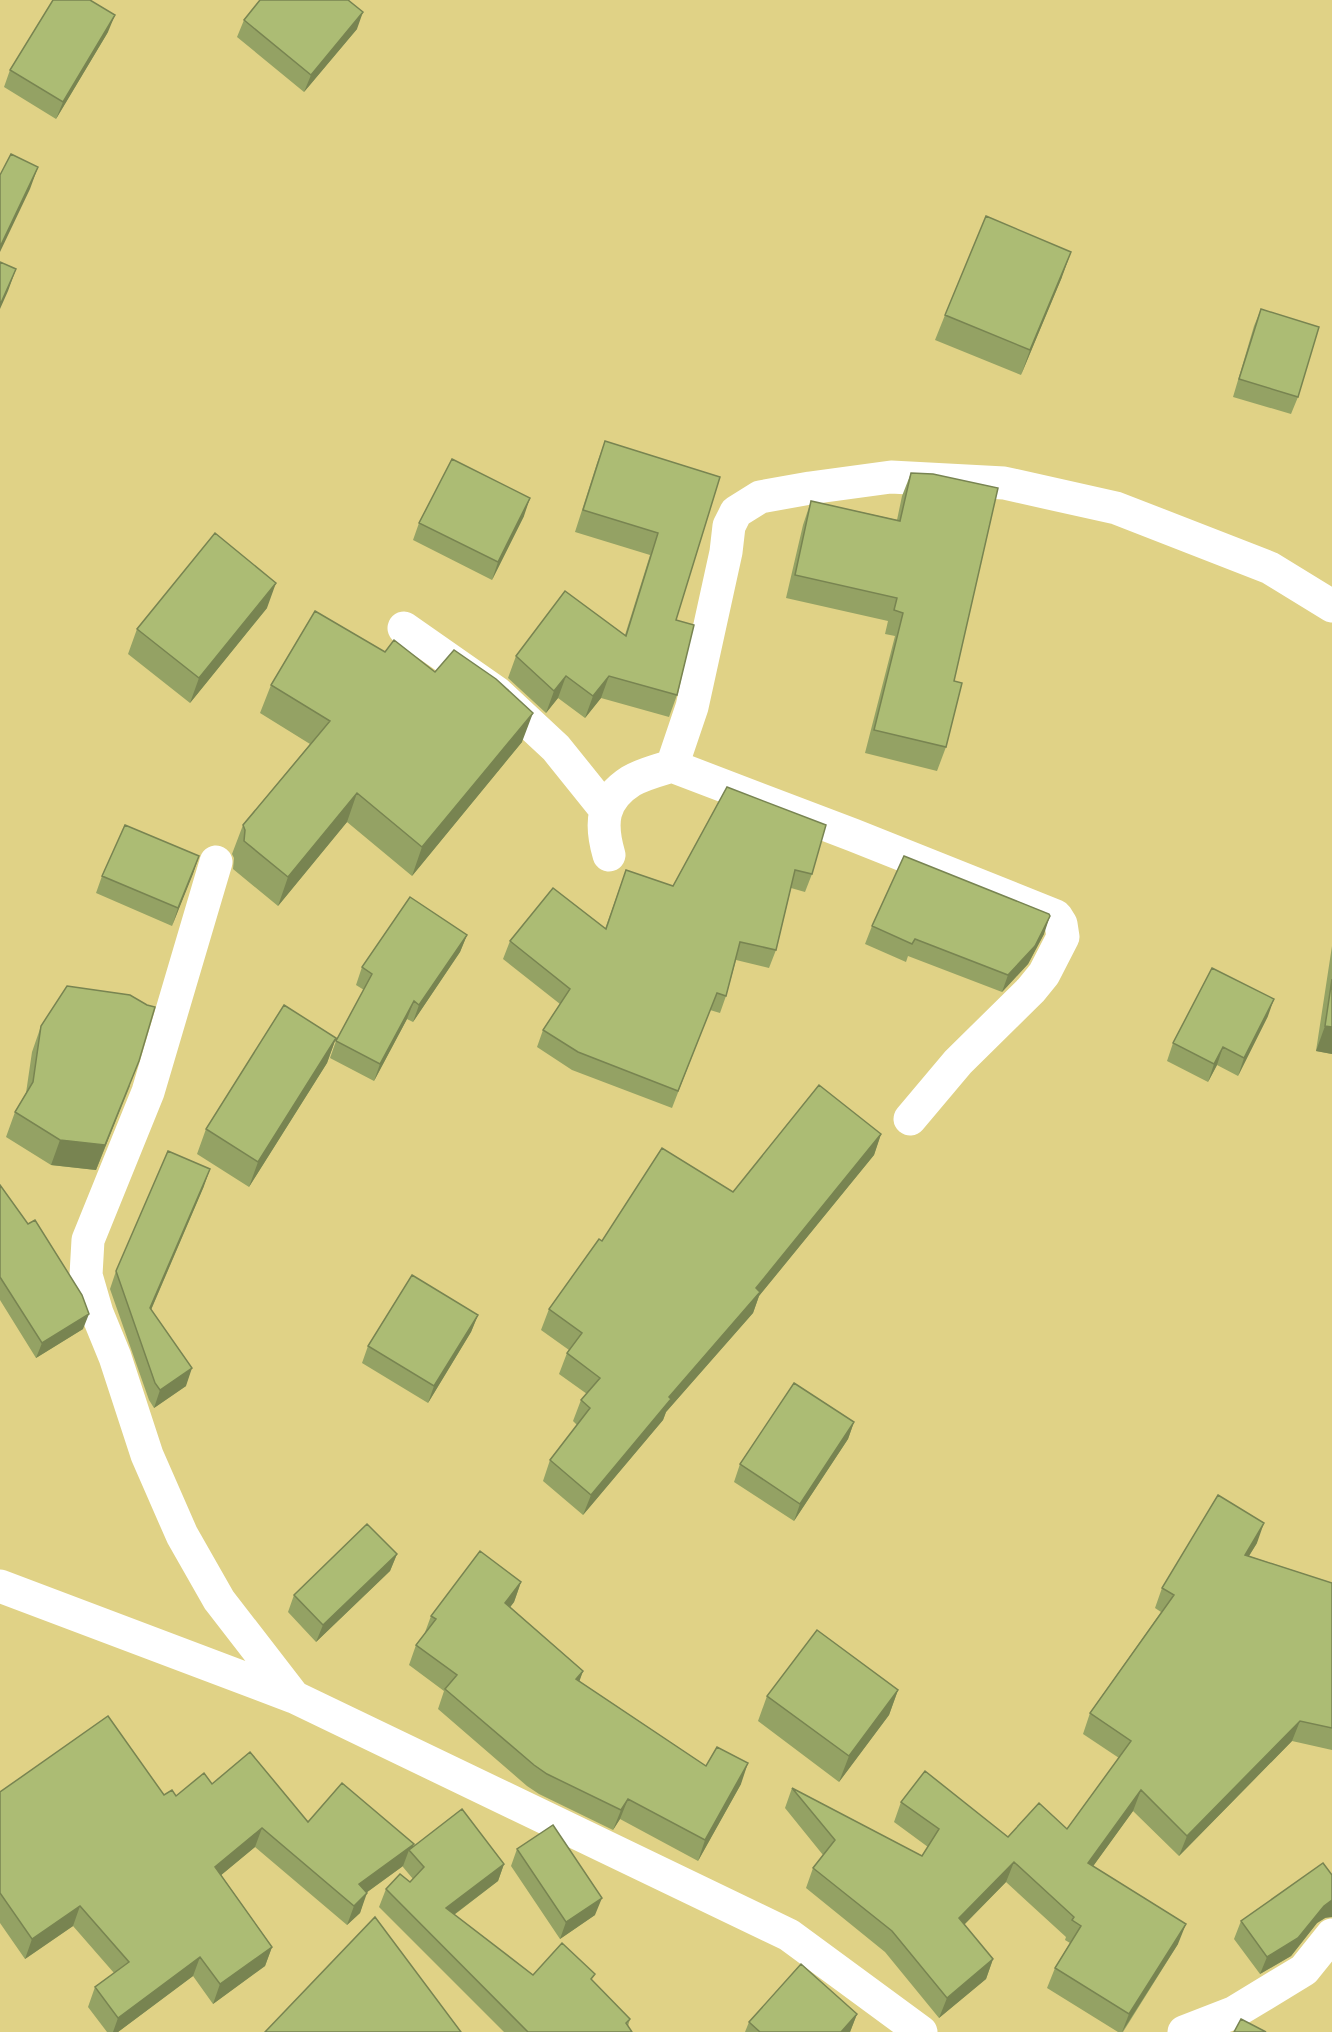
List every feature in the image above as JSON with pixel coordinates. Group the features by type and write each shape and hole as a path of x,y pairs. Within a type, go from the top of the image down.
{"street":[{"path":"672,766 693,707 726,552 729,526 736,512 760,498 810,488 891,477 1004,483 1116,508 1270,568 1332,606"},
{"path":"404,628 496,693 556,748 605,809"},
{"path":"609,855 603,835 605,809 632,781 672,766 1056,916 1061,924 1062,937 1044,974 1031,990 958,1062 910,1119"},
{"path":"216,862 147,1092 88,1240 86,1275 96,1313 115,1357 147,1455 182,1535 219,1600 294,1697"},
{"path":"0,1586 294,1697 789,1935 921,2032"},
{"path":"1184,2032 1233,2013 1304,1970 1332,1935"}],"building":[{"path":"53,0 90,0 115,15 63,102 10,70"},
{"path":"260,0 348,0 363,12 311,75 244,20"},
{"path":"11,154 38,167 0,247 0,175"},
{"path":"986,216 1071,252 1030,350 945,315"},
{"path":"0,262 16,269 0,305"},
{"path":"1261,309 1319,327 1298,397 1239,379"},
{"path":"605,441 720,477 676,620 694,625 677,695 609,676 593,696 566,676 554,691 516,656 565,591 626,636 658,533 583,510"},
{"path":"452,459 530,498 498,562 419,523"},
{"path":"911,473 933,474 998,488 954,681 962,683 946,747 874,730 903,613 894,610 897,598 795,575 811,501 900,521"},
{"path":"215,533 276,583 199,678 137,629"},
{"path":"315,611 385,652 394,640 435,672 454,650 496,679 533,713 422,847 357,793 288,877 244,841 243,825 330,721 271,685"},
{"path":"727,787 826,825 812,874 795,870 776,950 740,942 726,996 717,993 678,1091 578,1052 543,1030 570,989 510,941 553,888 606,929 626,870 673,886"},
{"path":"125,825 199,856 178,908 102,876"},
{"path":"904,856 1049,914 1035,946 1008,975 915,939 912,944 872,926"},
{"path":"410,897 467,935 419,1005 414,1001 380,1064 336,1041 372,974 362,967"},
{"path":"1212,968 1274,999 1244,1058 1223,1047 1214,1064 1173,1043"},
{"path":"1332,979 1332,1027 1325,1026"},
{"path":"67,986 130,995 155,1007 139,1061 105,1145 60,1140 15,1112 33,1082 41,1026"},
{"path":"284,1005 336,1038 258,1162 206,1129"},
{"path":"819,1085 881,1134 756,1288 760,1292 669,1397 671,1399 591,1495 550,1460 590,1408 581,1400 600,1378 567,1353 582,1333 549,1309 599,1239 602,1241 662,1148 733,1192"},
{"path":"168,1151 210,1169 150,1308 192,1368 160,1390 155,1383 116,1271"},
{"path":"0,1185 28,1224 35,1220 82,1295 89,1314 42,1343 0,1277"},
{"path":"412,1275 478,1315 434,1386 368,1346"},
{"path":"794,1383 854,1422 800,1504 740,1464"},
{"path":"1218,1495 1264,1523 1245,1555 1332,1583 1332,1728 1300,1721 1187,1836 1141,1790 1088,1863 1186,1924 1129,2014 1055,1968 1081,1926 1072,1920 1074,1917 1014,1862 959,1918 993,1959 947,1998 892,1931 813,1868 835,1840 792,1788 922,1856 939,1829 901,1802 925,1771 1008,1837 1039,1803 1067,1829 1131,1741 1090,1713 1174,1595 1162,1588"},
{"path":"367,1524 397,1554 323,1625 294,1595"},
{"path":"480,1551 521,1582 505,1603 583,1671 576,1679 706,1766 717,1747 748,1763 705,1840 628,1799 621,1810 547,1774 445,1689 457,1675 416,1645 436,1619 431,1616"},
{"path":"817,1630 898,1690 849,1756 767,1696"},
{"path":"108,1716 164,1795 172,1790 176,1796 204,1773 212,1784 250,1752 308,1822 342,1783 414,1844 359,1884 367,1893 354,1906 262,1828 215,1867 272,1947 220,1984 200,1957 118,2018 95,1987 129,1962 80,1906 32,1939 0,1893 0,1792"},
{"path":"462,1809 504,1864 446,1908 533,1975 562,1943 595,1974 591,1979 630,2019 626,2023 632,2032 528,2032 386,1889 400,1874 410,1882 424,1867 409,1850"},
{"path":"553,1825 602,1898 566,1922 517,1849"},
{"path":"1323,1863 1332,1875 1332,1900 1324,1906 1298,1938 1267,1957 1241,1921"},
{"path":"375,1917 461,2032 265,2032"},
{"path":"801,1964 857,2014 841,2032 760,2032 749,2022"},
{"path":"1241,2019 1266,2032 1234,2032"}]}
